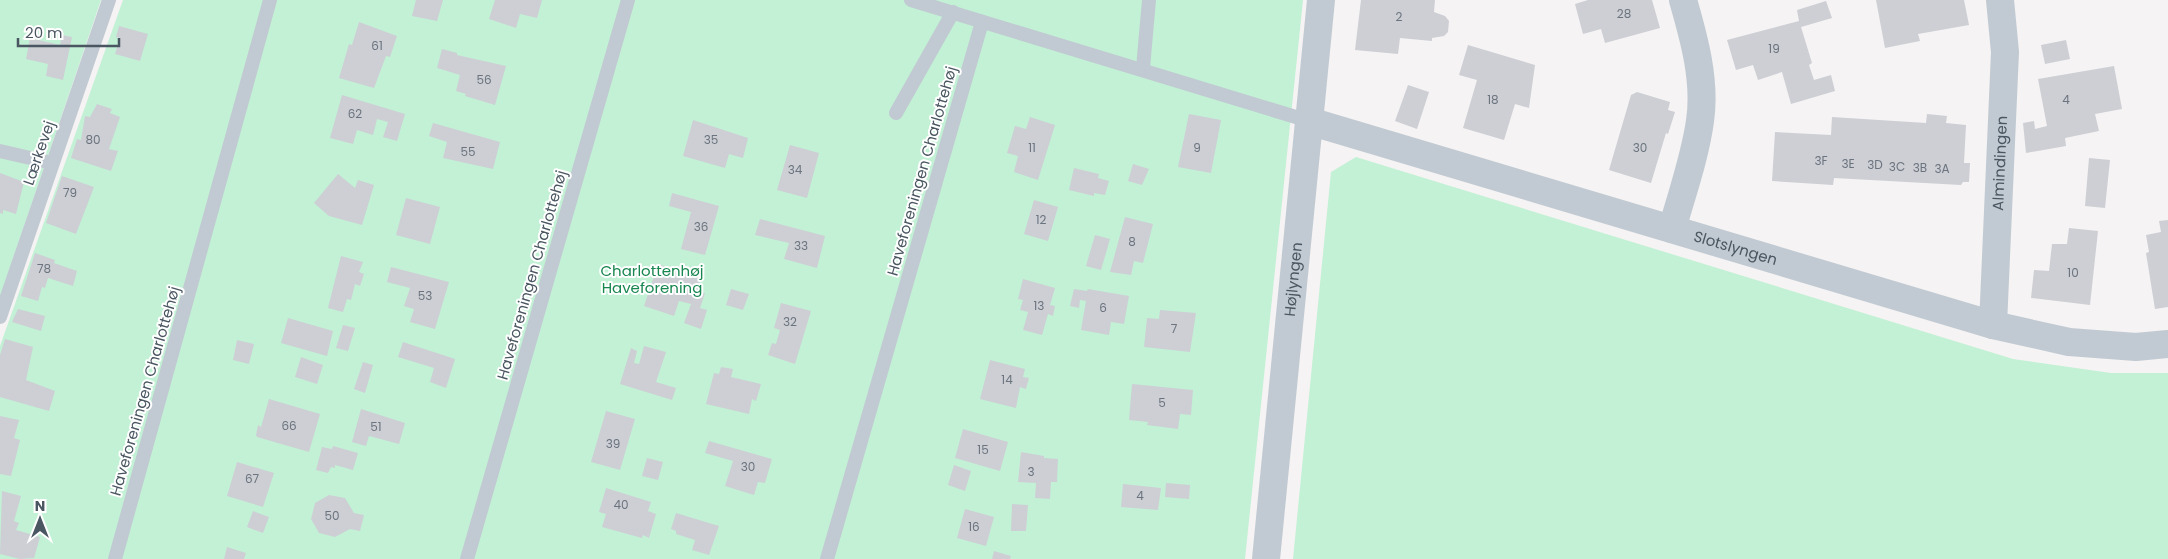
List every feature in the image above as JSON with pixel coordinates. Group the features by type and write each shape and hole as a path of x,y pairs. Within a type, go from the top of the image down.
{"street":[{"name":"Højlyngen","path":"1266,559 1321,0"},
{"path":"1672,229 1701,120 1698,60 1683,0"},
{"name":"Almindingen","path":"1993,325 2005,52 2000,0"},
{"name":"Slotslyngen","path":"1309,121 1993,325 2069,342 2136,347 2168,344"}],"lane":[{"name":"Lærkevej","path":"0,317 108,0"},
{"name":"Haveforeningen Charlottehøj","path":"115,559 270,0"},
{"name":"Haveforeningen Charlottehøj","path":"467,559 628,0"},
{"path":"911,0 1143,68 1309,121"},
{"path":"1143,68 1149,0"},
{"path":"896,113 953,12"},
{"name":"Haveforeningen Charlottehøj","path":"827,559 982,22"},
{"path":"0,152 52,163"}],"green space":[{"path":"0,0 101,0 0,297"},
{"name":"Charlottenhøj Haveforening","path":"123,0 1303,0 1245,559 0,559 0,346"},
{"path":"1356,157 2013,359 2111,373 2168,373 2168,559 1293,559 1331,172"}],"building":[{"path":"416,0 443,0 437,21 412,16"},
{"path":"495,0 542,0 537,18 520,14 516,28 489,19"},
{"path":"1361,0 1435,0 1434,12 1445,16 1449,21 1448,32 1444,36 1432,38 1432,41 1400,38 1398,54 1355,50"},
{"path":"1588,0 1652,0 1660,28 1605,43 1601,29 1583,34 1575,4"},
{"path":"1876,0 1964,0 1969,25 1918,34 1920,41 1885,48"},
{"path":"1826,1 1832,18 1801,27 1812,63 1809,65 1814,80 1831,75 1835,91 1791,104 1782,72 1758,80 1753,65 1736,70 1727,40 1799,21 1797,10"},
{"path":"359,22 397,36 390,57 386,56 374,88 339,78 349,44 352,45"},
{"path":"119,26 148,34 140,61 115,54 120,38 116,37"},
{"path":"62,35 72,37 63,80 46,76 48,64 26,59 30,38 60,45"},
{"path":"2066,40 2070,59 2045,64 2041,45"},
{"path":"1468,45 1535,65 1529,108 1515,104 1504,140 1463,128 1477,80 1459,75"},
{"path":"442,49 457,53 457,55 506,66 495,105 465,96 466,94 456,91 460,75 437,68"},
{"path":"2114,66 2122,109 2095,114 2099,131 2065,138 2066,146 2026,153 2023,123 2034,121 2035,129 2047,126 2038,79"},
{"path":"1408,85 1429,92 1417,129 1395,121"},
{"path":"1637,92 1670,102 1668,110 1675,112 1668,134 1666,133 1651,183 1609,170 1631,95"},
{"path":"342,95 405,114 397,141 383,137 388,122 377,119 373,135 357,130 353,144 330,138"},
{"path":"97,104 112,109 110,113 120,117 109,149 118,151 111,171 71,158 77,139 81,140 85,116 90,117"},
{"path":"1189,114 1221,120 1211,173 1178,167"},
{"path":"1927,114 1947,116 1946,123 1966,125 1964,163 1970,163 1969,182 1963,182 1961,185 1834,178 1833,185 1772,181 1775,132 1831,135 1832,117 1926,123"},
{"path":"1030,117 1055,125 1038,180 1014,172 1018,156 1007,153 1015,126 1026,129"},
{"path":"693,120 748,138 743,158 729,154 725,168 683,156"},
{"path":"433,123 500,142 493,169 443,158 447,142 429,136"},
{"path":"790,145 819,153 807,198 777,190"},
{"path":"2089,158 2110,160 2105,208 2085,206"},
{"path":"1133,164 1149,169 1142,185 1128,181"},
{"path":"1074,168 1099,174 1098,178 1109,181 1105,195 1094,193 1094,196 1069,190"},
{"path":"0,173 24,182 16,214 3,210 3,214 0,213"},
{"path":"338,174 355,188 358,180 374,185 362,225 329,216 314,203"},
{"path":"62,176 94,187 76,234 46,223"},
{"path":"672,193 719,206 705,255 681,249 691,212 669,206"},
{"path":"406,198 440,207 430,244 396,235"},
{"path":"1034,200 1058,207 1048,241 1024,234"},
{"path":"1125,217 1153,224 1143,263 1134,261 1131,275 1110,272"},
{"path":"760,219 825,236 817,268 784,259 789,243 755,235"},
{"path":"2168,220 2168,307 2155,309 2146,253 2149,252 2146,235 2161,232 2159,221"},
{"path":"2069,228 2098,231 2090,305 2031,298 2034,270 2049,271 2052,244 2067,244"},
{"path":"1095,235 1110,239 1101,270 1086,266"},
{"path":"35,253 55,260 54,263 77,271 73,286 48,278 45,288 42,287 38,301 21,296"},
{"path":"341,256 363,262 359,272 364,274 360,286 355,284 351,300 347,299 343,312 328,308"},
{"path":"658,264 701,278 697,291 705,293 700,308 707,310 701,329 684,323 691,304 679,301 674,316 644,306"},
{"path":"391,267 449,282 435,329 410,322 414,309 404,306 410,288 387,282"},
{"path":"1023,279 1055,288 1050,305 1055,306 1053,316 1048,314 1042,335 1023,330 1028,312 1020,310 1023,300 1018,299"},
{"path":"731,289 749,294 743,310 726,305"},
{"path":"1074,289 1087,291 1088,289 1129,296 1124,324 1111,322 1109,335 1081,330 1086,301 1080,300 1079,308 1070,306"},
{"path":"781,303 811,311 795,364 768,355 772,343 776,344 780,330 774,328"},
{"path":"18,309 45,316 41,331 12,322"},
{"path":"1160,310 1196,313 1190,352 1144,347 1147,318 1159,319"},
{"path":"288,318 333,331 327,356 281,343"},
{"path":"343,325 355,328 348,351 336,348"},
{"path":"5,339 33,347 26,380 55,391 49,411 0,397 0,355"},
{"path":"237,340 254,344 249,364 233,360"},
{"path":"403,342 455,359 446,388 430,382 434,368 398,357"},
{"path":"644,346 666,352 656,382 676,388 672,400 620,384 631,348 637,351 634,363 639,364"},
{"path":"301,357 323,365 317,384 295,377"},
{"path":"990,360 1025,369 1023,377 1029,378 1026,389 1020,387 1016,408 980,399"},
{"path":"363,362 373,365 365,393 354,389"},
{"path":"721,367 733,369 731,377 761,384 756,401 752,399 749,414 706,404 714,373 719,374"},
{"path":"1132,384 1193,390 1191,415 1180,414 1178,429 1147,425 1148,422 1129,420"},
{"path":"269,399 320,414 309,452 257,437 258,425 261,427"},
{"path":"361,409 405,423 399,444 369,436 366,446 352,442"},
{"path":"606,411 635,419 620,470 591,462"},
{"path":"0,416 19,420 14,438 20,440 11,476 0,474"},
{"path":"963,429 1008,442 1000,471 955,458"},
{"path":"709,441 772,459 765,483 758,482 754,495 725,486 733,461 705,453"},
{"path":"333,446 358,453 353,470 335,465 335,468 331,467 328,473 316,470 322,447 332,449"},
{"path":"1021,452 1044,456 1044,458 1058,459 1057,482 1051,482 1050,499 1035,498 1036,483 1018,482"},
{"path":"647,458 663,462 658,480 642,476"},
{"path":"237,462 274,473 263,507 227,496"},
{"path":"954,465 971,471 965,491 948,485"},
{"path":"1166,483 1190,485 1189,499 1165,497"},
{"path":"1123,484 1161,488 1158,510 1121,507"},
{"path":"606,488 651,502 648,511 656,514 649,538 643,535 642,538 602,527 606,514 599,512"},
{"path":"2,491 21,496 14,521 19,523 16,530 40,537 34,558 20,559 0,554"},
{"path":"329,495 345,498 354,513 364,515 360,531 350,529 335,537 319,533 311,519 315,503"},
{"path":"1012,504 1028,505 1026,531 1011,531"},
{"path":"965,509 994,517 986,546 957,538"},
{"path":"253,511 269,517 263,533 247,527"},
{"path":"676,513 719,526 709,555 692,550 695,540 676,534 676,531 671,529"},
{"path":"227,547 246,553 244,559 224,559"},
{"path":"994,551 1011,556 1010,559 992,559"}]}
